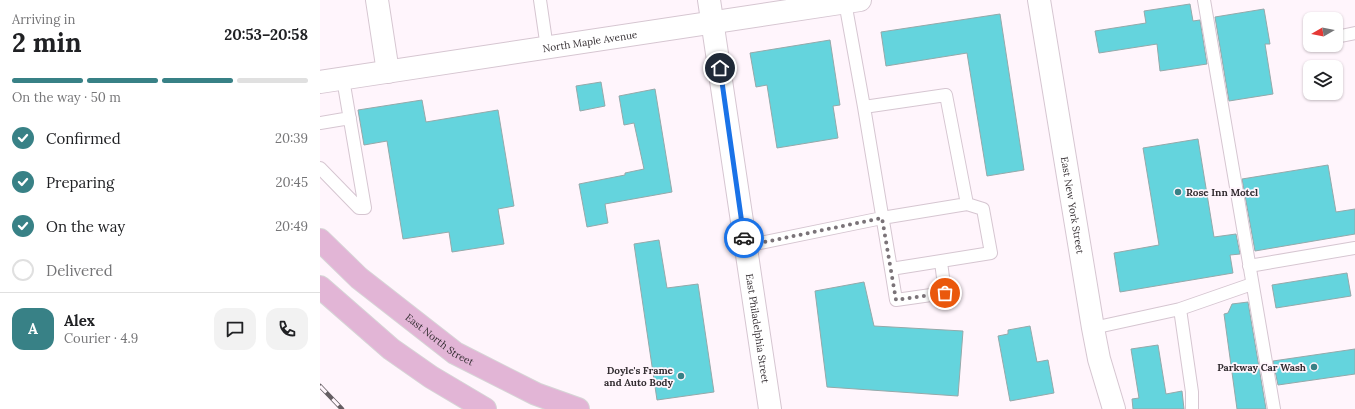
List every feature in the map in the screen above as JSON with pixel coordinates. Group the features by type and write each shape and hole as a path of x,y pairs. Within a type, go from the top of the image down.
{"main road":[{"name":"East North Street","path":"320,240 359,278 455,353 536,394 578,409"},
{"path":"320,287 391,349 431,377 484,409"}],"street":[{"path":"377,0 388,72"},
{"name":"East Philadelphia Street","path":"709,0 745,246 766,404"},
{"name":"East New York Street","path":"1040,0 1093,328 1099,359 1114,409"},
{"name":"North Maple Avenue","path":"320,82 713,24 853,1"}],"lane":[{"path":"540,0 547,48"},
{"path":"1204,0 1274,409"},
{"path":"853,1 864,107 896,300 945,293 942,262"},
{"path":"1343,36 1355,33"},
{"path":"320,168 359,208 365,208 343,79"},
{"path":"864,107 946,94 967,204"},
{"path":"320,123 350,118"},
{"path":"745,246 882,218 967,204 983,209 991,253 891,269"},
{"path":"1249,266 1355,248"},
{"path":"1093,328 1180,309 1252,284"},
{"path":"1180,309 1192,392 1192,409"}],"building":[{"path":"1190,4 1193,21 1200,20 1207,64 1160,71 1157,44 1099,53 1095,31 1146,23 1144,11"},
{"path":"1264,9 1270,44 1265,44 1273,94 1229,101 1215,17"},
{"path":"1000,14 1024,170 987,176 967,53 886,66 881,32"},
{"path":"830,40 840,105 833,106 838,138 777,148 767,85 756,87 750,53"},
{"path":"601,82 605,106 580,111 576,86"},
{"path":"655,89 672,192 605,204 608,223 587,227 579,184 625,175 625,173 644,169 634,123 624,125 619,96"},
{"path":"422,100 426,122 498,110 514,206 498,209 504,244 452,252 449,232 403,239 387,141 364,145 358,110"},
{"name":"Rose Inn Motel","path":"1198,139 1214,237 1236,234 1240,254 1230,255 1233,273 1120,292 1114,253 1159,245 1143,148"},
{"path":"1328,165 1336,212 1355,209 1355,234 1255,251 1242,179"},
{"path":"659,240 667,288 698,284 714,392 657,400 634,244"},
{"path":"1347,273 1351,296 1276,308 1272,285"},
{"path":"864,282 874,326 963,331 958,396 827,387 815,291"},
{"path":"1248,302 1266,409 1237,409 1224,314 1228,313 1232,304"},
{"path":"1030,326 1037,362 1048,360 1054,393 1010,401 998,336 1008,334 1008,330"},
{"path":"1158,345 1166,394 1182,391 1184,409 1133,409 1132,399 1139,398 1131,349"},
{"name":"Parkway Car Wash","path":"1355,349 1355,374 1278,385 1273,361"}],"railway":[{"path":"320,386 342,409"}],"way so far":[{"path":"744,238 745,246 882,218 896,300 945,293"}],"place":[{"name":"Rose Inn Motel","path":"1178,192"},
{"name":"Parkway Car Wash","path":"1314,367"},
{"name":"Doyle's Frame and Auto Body","path":"681,376"}],"route":[{"path":"720,68 744,238"}]}
